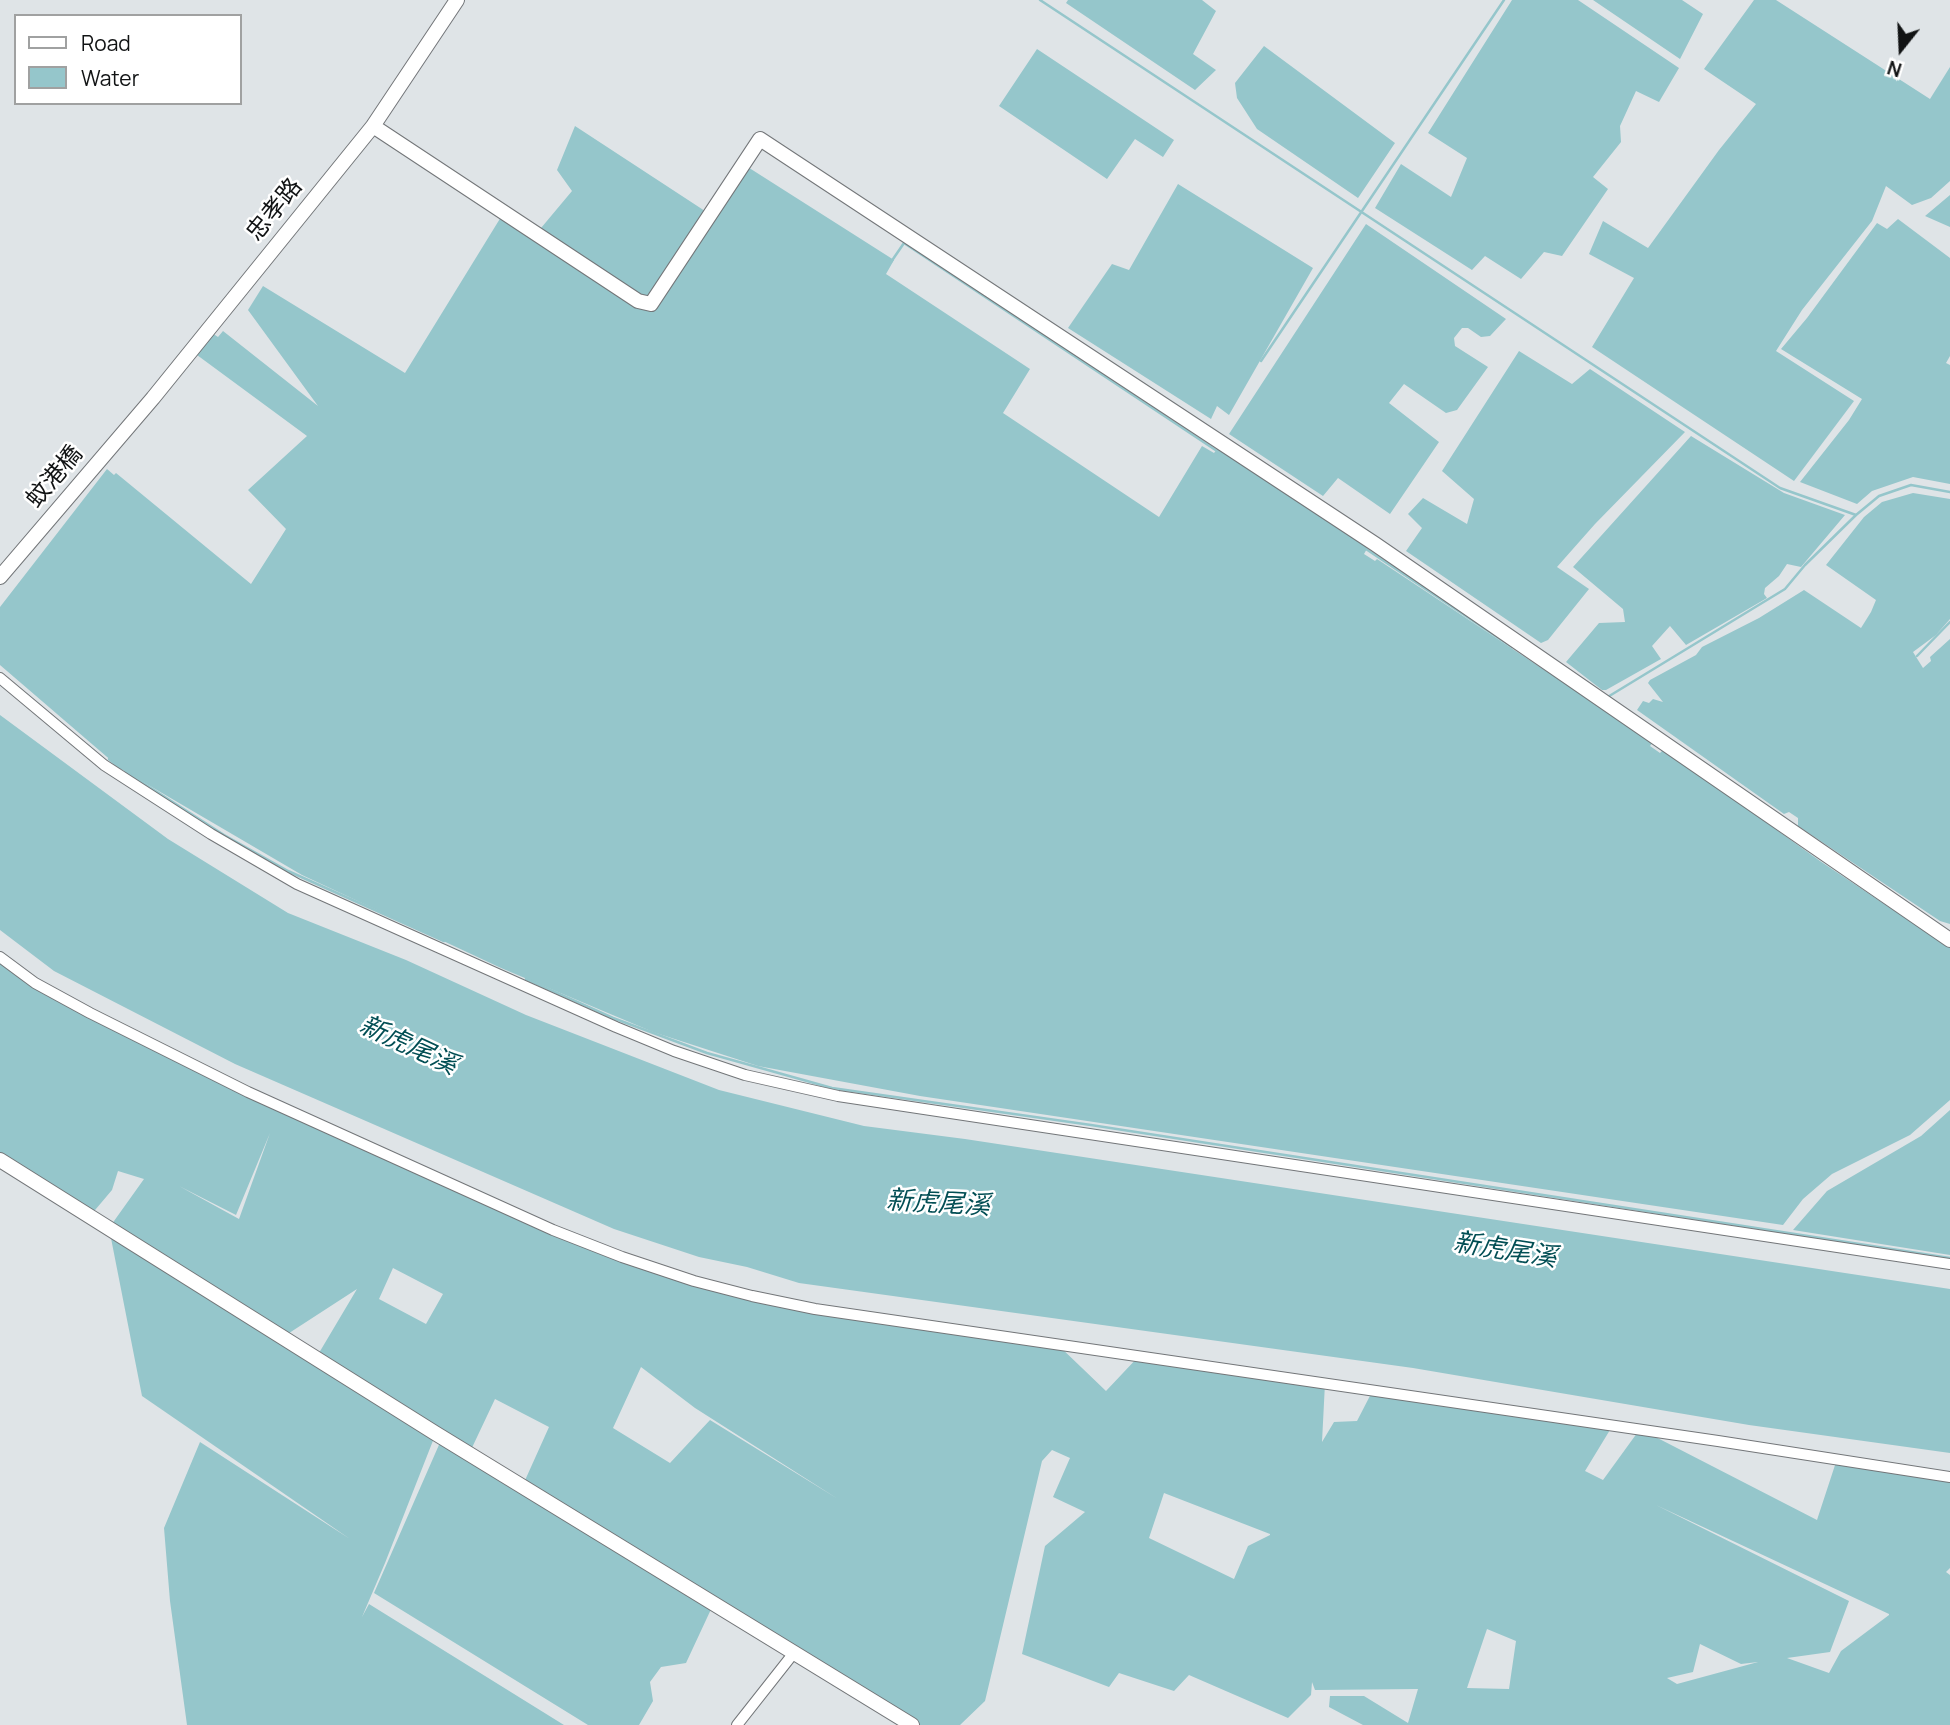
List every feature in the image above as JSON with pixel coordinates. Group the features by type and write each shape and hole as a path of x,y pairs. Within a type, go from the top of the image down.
{"street":[{"name":"忠孝路","path":"117,439 373,125 457,0"},
{"path":"373,125 638,301 651,304 760,139 1374,544 1950,940"},
{"name":"蚊港橋","path":"0,577 117,439"},
{"path":"0,678 104,765 211,834 297,884 616,1027 674,1051 746,1075 838,1096 1950,1264"},
{"path":"0,957 35,983 248,1093 554,1230 622,1257 705,1284 815,1308 1950,1477"},
{"path":"0,1160 424,1426 912,1725"},
{"path":"737,1725 793,1654"}],"water":[{"path":"1068,0 1202,0 1216,11 1193,54 1216,70 1195,90 1066,3"},
{"path":"1512,0 1578,0 1679,68 1659,102 1636,91 1620,126 1621,142 1593,177 1608,189 1562,256 1544,252 1521,279 1485,256 1472,270 1375,208 1401,164 1451,197 1467,158 1428,133"},
{"path":"1593,0 1682,0 1703,14 1680,59"},
{"path":"1754,0 1776,0 1930,99 1950,67 1950,181 1931,198 1912,205 1886,186 1872,221 1802,310 1776,351 1854,401 1794,481 1592,347 1634,278 1589,254 1603,221 1648,248 1756,104 1704,69"},
{"path":"1264,46 1395,143 1358,198 1257,129 1237,98 1235,83"},
{"path":"1037,49 1174,140 1163,157 1135,139 1107,179 999,106"},
{"path":"575,126 708,213 743,164 894,260 886,274 1030,369 1003,413 1159,517 1202,446 1214,453 1218,448 1368,547 1364,554 1375,561 1377,559 1653,742 1650,746 1660,753 1664,749 1820,861 1950,948 1950,1100 1910,1135 1832,1174 1803,1199 1783,1225 920,1096 758,1066 653,1032 501,968 302,875 121,769 0,665 0,607 107,469 114,475 116,473 251,584 286,529 248,490 307,436 197,355 206,329 218,337 223,331 318,406 248,310 263,286 405,373 501,217 536,234 572,191 557,170"},
{"path":"1178,184 1313,268 1229,415 1217,406 1211,419 1068,328 1112,264 1129,270"},
{"path":"1950,195 1950,227 1925,216"},
{"path":"1898,219 1950,258 1950,356 1946,363 1950,365 1950,484 1913,477 1872,491 1857,504 1800,482 1849,420 1862,399 1781,349 1877,223 1887,229"},
{"path":"1366,224 1506,319 1490,336 1481,337 1468,328 1462,328 1454,338 1455,346 1488,367 1457,410 1446,413 1404,384 1389,403 1439,442 1390,514 1338,478 1323,496 1229,434"},
{"path":"1519,351 1572,384 1590,369 1685,432 1557,567 1589,589 1548,640 1541,643 1406,551 1422,528 1408,514 1423,498 1467,524 1474,499 1442,471"},
{"path":"1691,436 1784,493 1845,515 1801,567 1787,564 1779,576 1765,588 1764,594 1767,598 1686,645 1670,626 1652,646 1661,659 1602,690 1566,662 1599,623 1625,622 1623,609 1573,567"},
{"path":"1913,493 1950,499 1950,619 1936,635 1913,652 1923,668 1931,661 1930,657 1950,639 1950,924 1940,921 1798,826 1798,818 1789,812 1784,814 1637,710 1643,701 1649,703 1653,699 1663,702 1648,683 1650,680 1696,655 1702,647 1759,618 1804,590 1861,628 1876,600 1826,565 1864,517 1882,502"},
{"name":"新虎尾溪","path":"0,715 168,839 288,913 406,960 526,1015 719,1090 864,1126 965,1139 1950,1289 1950,1453 1749,1425 1413,1368 799,1283 747,1267 699,1257 614,1229 235,1064 54,971 0,930"},
{"path":"0,954 44,987 281,1107 492,1202 678,1277 810,1307 1057,1344 1106,1391 1139,1356 1325,1383 1322,1442 1334,1422 1357,1421 1373,1390 1613,1425 1585,1471 1603,1480 1640,1429 1817,1520 1837,1459 1950,1476 1950,1568 1946,1572 1950,1575 1950,1725 1363,1725 1329,1707 1330,1696 1364,1696 1408,1723 1418,1689 1315,1690 1312,1682 1311,1695 1288,1718 1189,1675 1174,1691 1119,1673 1109,1687 1022,1654 1045,1546 1085,1512 1053,1497 1070,1458 1052,1450 1042,1461 985,1701 960,1725 908,1725 713,1605 686,1663 661,1667 650,1682 653,1701 639,1725 588,1725 374,1593 442,1438 436,1433 362,1617 369,1604 564,1725 187,1725 170,1601 164,1528 200,1442 350,1539 142,1396 109,1228 144,1179 118,1171 112,1190 90,1216 0,1160","holes":["270,1133 239,1219 179,1186 236,1215","393,1268 443,1294 426,1324 379,1299","357,1289 316,1358 283,1337","641,1367 695,1408 838,1499 710,1420 670,1463 613,1428","495,1399 549,1427 522,1487 469,1454","1164,1493 1270,1534 1248,1546 1234,1579 1149,1538","1656,1505 1889,1614 1841,1651 1829,1673 1787,1658 1830,1652 1849,1601","1487,1629 1516,1641 1509,1689 1467,1688","1700,1644 1741,1664 1758,1662 1677,1684 1667,1678 1693,1672"]},
{"path":"1950,1110 1950,1255 1793,1230 1827,1191 1921,1136"}],"waterway":[{"path":"1040,0 1780,488 1856,515"},
{"path":"1261,361 1504,0"},
{"path":"891,262 904,243 1217,451"},
{"path":"1606,698 1785,589 1805,565 1879,496 1911,485 1950,492"},
{"path":"1366,549 1512,647"},
{"path":"1917,656 1950,622"},
{"path":"109,759 120,768"},
{"path":"126,772 224,835 288,871 444,941"},
{"path":"526,979 613,1018 707,1053 832,1088 1091,1125 1950,1258"}]}
